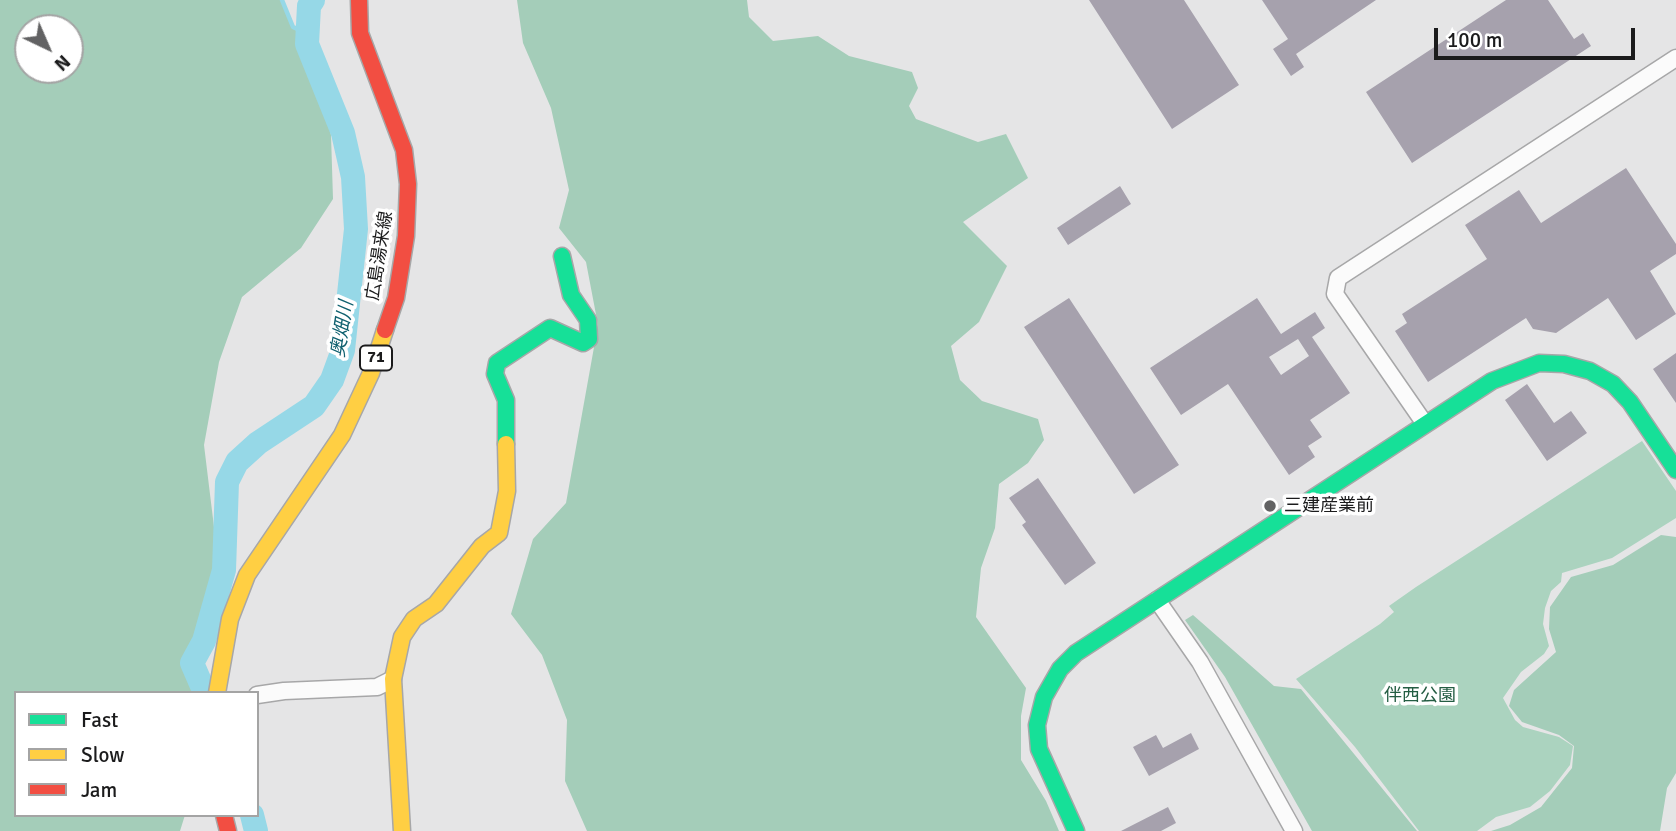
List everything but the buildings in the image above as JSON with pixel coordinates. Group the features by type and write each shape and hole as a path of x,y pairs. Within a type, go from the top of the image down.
{"street":[{"name":"広島湯来線","path":"222,688 230,619 247,575 342,435 371,373 396,298 406,236 408,184 404,150 360,33 359,0"},
{"path":"1424,424 1335,294 1338,278 1676,58"},
{"path":"402,831 393,679 402,637 414,619 436,604 482,546 499,533 503,524 507,491 506,400 495,374 497,363 550,328 583,343 589,339 587,320 571,295 562,256"},
{"path":"1076,831 1039,749 1037,725 1044,697 1059,668 1076,653 1492,381 1517,369 1539,363 1564,364 1590,371 1613,384 1630,402 1675,467"},
{"path":"1157,600 1227,707 1294,831"},
{"path":"259,695 377,687 393,679"}],"green space":[{"path":"0,0 282,0 318,77 331,135 333,199 301,248 242,297 219,362 204,445 219,568 203,623 193,691 14,691 14,817 184,817 180,831 0,831"},
{"path":"517,0 747,0 749,17 773,41 818,36 849,56 912,72 918,88 909,106 916,119 978,142 1006,134 1028,178 963,222 1007,266 979,322 951,346 960,380 982,401 1038,419 1044,440 1028,463 999,484 995,528 981,568 976,617 1026,688 1021,716 1021,760 1046,801 1059,831 587,831 565,781 567,720 542,655 511,614 533,539 566,503 598,325 586,262 559,228 569,190 551,108 523,43"},
{"name":"伴西公園","path":"1642,441 1676,491 1676,518 1612,558 1562,573 1561,582 1551,591 1545,608 1543,624 1549,646 1544,654 1521,672 1503,698 1515,720 1523,727 1559,737 1573,746 1570,765 1550,791 1530,807 1496,817 1477,831 1419,831 1355,747 1296,679 1380,624 1394,612 1389,606 1416,587"},
{"path":"1661,535 1676,537 1676,773 1667,788 1660,831 1491,831 1510,825 1541,807 1572,768 1574,746 1559,735 1522,722 1509,706 1514,690 1556,652 1549,629 1550,607 1571,577 1613,565"},
{"path":"1193,615 1274,686 1301,689 1417,831 1312,831 1225,677 1185,620"}],"waterway":[{"path":"282,0 293,27 306,33"},
{"name":"奥畑川","path":"204,691 192,663 204,641 224,570 227,482 237,462 258,443 314,406 332,380 343,350 356,229 353,177 343,133 307,44 309,6 313,0"},
{"name":"奥畑川","path":"252,817 256,831"}],"traffic: fast":[{"path":"506,444 506,400 495,374 497,363 550,328 583,343 589,339 588,320 571,295 562,256"},
{"path":"1076,831 1039,749 1037,725 1044,697 1060,669 1076,653 1492,381 1539,363 1564,364 1590,371 1613,384 1630,402 1676,470"}],"traffic: slow":[{"path":"217,691 230,619 247,575 342,435 371,373 385,330"},
{"path":"402,831 393,679 402,637 414,619 436,604 482,546 499,533 507,491 506,444"}],"traffic: jam":[{"path":"359,0 360,33 404,150 408,184 406,236 396,298 385,330"},
{"path":"224,817 228,831"}],"place":[{"name":"三建産業前","path":"1270,506"}]}
